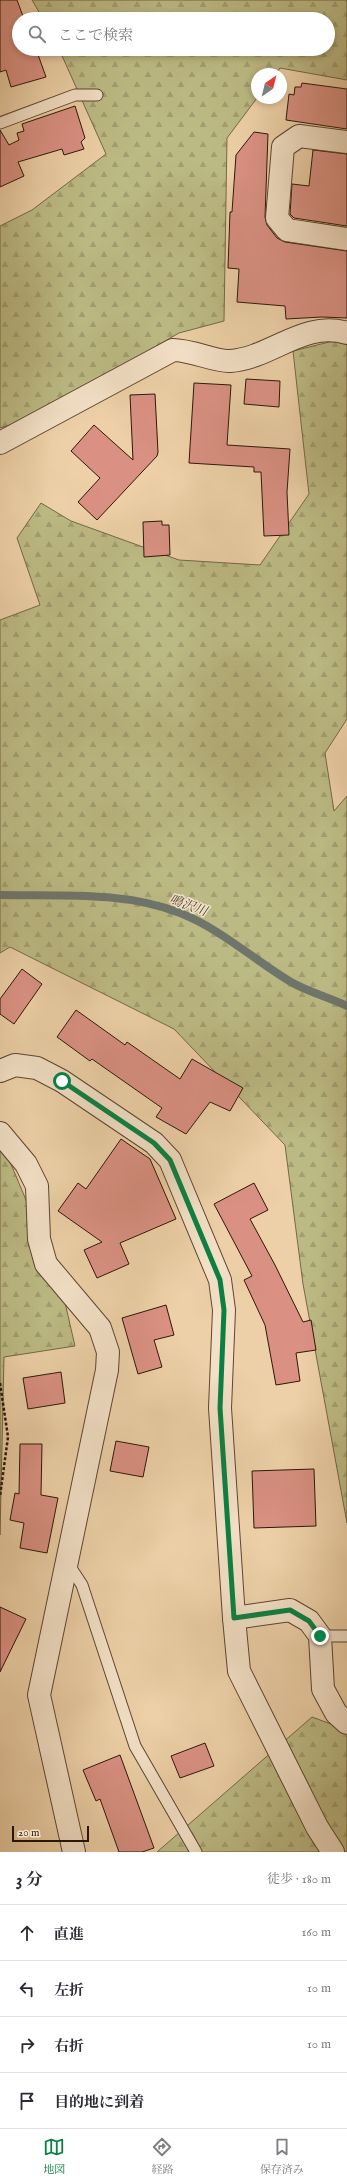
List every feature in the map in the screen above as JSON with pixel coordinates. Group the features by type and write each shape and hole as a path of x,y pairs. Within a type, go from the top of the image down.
{"street":[{"path":"347,142 300,136 283,147 277,218 287,230 347,239"},
{"path":"0,443 173,350 184,350 229,361 257,354 315,330 337,330 347,333"},
{"path":"0,1071 15,1065 37,1068 43,1071 62,1081 154,1143 170,1160 220,1280 224,1310 220,1408 239,1671 317,1827 333,1852"},
{"path":"0,1133 26,1164 37,1186 39,1239 46,1264 100,1328 108,1352 107,1370 39,1695 74,1852"},
{"path":"234,1618 290,1610 309,1621 320,1636 323,1689 336,1713 347,1723"}],"lane":[{"path":"0,122 75,95 97,95"},
{"path":"67,1562 82,1585 135,1746 196,1852"},
{"path":"320,1636 347,1636"}],"path":[{"path":"0,1383 8,1437 0,1496"}],"green space":[{"path":"32,0 347,0 347,80 287,69 287,68 251,68 251,104 252,104 227,138 224,321 179,333 30,419 0,428 0,226 32,210 106,154 62,56 335,56 335,12 39,12"},
{"path":"337,340 347,342 347,719 325,753 334,811 347,796 347,1523 303,1284 285,1145 174,1029 10,947 0,953 0,620 40,605 17,538 41,503 71,521 179,560 260,565 309,494 293,351"},
{"path":"0,1138 60,1281 75,1346 4,1357 0,1535"},
{"path":"312,1717 347,1730 347,1852 157,1852"}],"building":[{"path":"0,0 17,0 21,12 12,12 12,56 38,56 46,77 11,87 6,70 0,72"},
{"path":"302,83 347,89 347,129 286,120 289,94 294,95 295,87 301,87"},
{"path":"75,106 85,138 81,142 84,149 64,155 62,149 18,162 24,176 0,187 0,130 9,145 19,140 17,133 24,131 22,124"},
{"path":"254,132 268,134 265,217 267,225 277,238 285,242 347,251 347,318 322,317 286,319 285,306 237,302 239,269 228,268 230,212 232,212 236,155"},
{"path":"313,150 347,154 347,226 294,218 290,214 292,184 309,186"},
{"path":"246,379 280,381 279,407 244,404"},
{"path":"194,383 231,385 227,445 290,449 287,492 289,535 264,536 261,472 254,472 254,467 189,463"},
{"path":"155,394 157,456 97,520 78,502 100,478 71,451 94,425 133,460 130,395"},
{"path":"162,521 162,525 169,525 170,555 144,557 143,522"},
{"path":"22,969 42,984 14,1024 0,1014 0,999"},
{"path":"76,1010 125,1045 127,1042 180,1079 192,1059 243,1088 230,1111 210,1102 186,1134 156,1117 162,1108 92,1059 90,1061 57,1037"},
{"path":"121,1139 150,1159 176,1219 120,1243 129,1264 97,1278 84,1250 102,1242 58,1211 78,1183 86,1189"},
{"path":"254,1183 268,1210 250,1219 303,1322 311,1320 316,1350 296,1353 300,1381 276,1385 265,1325 244,1280 252,1276 214,1204"},
{"path":"166,1305 174,1335 154,1340 162,1367 138,1374 122,1318"},
{"path":"61,1372 65,1403 28,1409 23,1378"},
{"path":"116,1441 149,1447 143,1477 110,1471"},
{"path":"20,1444 42,1444 41,1495 58,1498 47,1553 20,1548 24,1523 10,1520 15,1493 19,1494"},
{"path":"314,1469 316,1526 254,1528 252,1471"},
{"path":"0,1607 26,1619 0,1672"},
{"path":"205,1743 214,1766 180,1778 171,1756"},
{"path":"120,1755 154,1848 142,1852 119,1852 100,1799 96,1801 83,1770"}],"waterway":[{"name":"鳴沢川","path":"0,895 91,896 137,901 159,906 180,913 209,927 298,986 347,1006"}],"route":[{"path":"62,1081 154,1143 170,1160 220,1280 224,1310 220,1408 234,1618 290,1610 309,1621 320,1636"}]}
